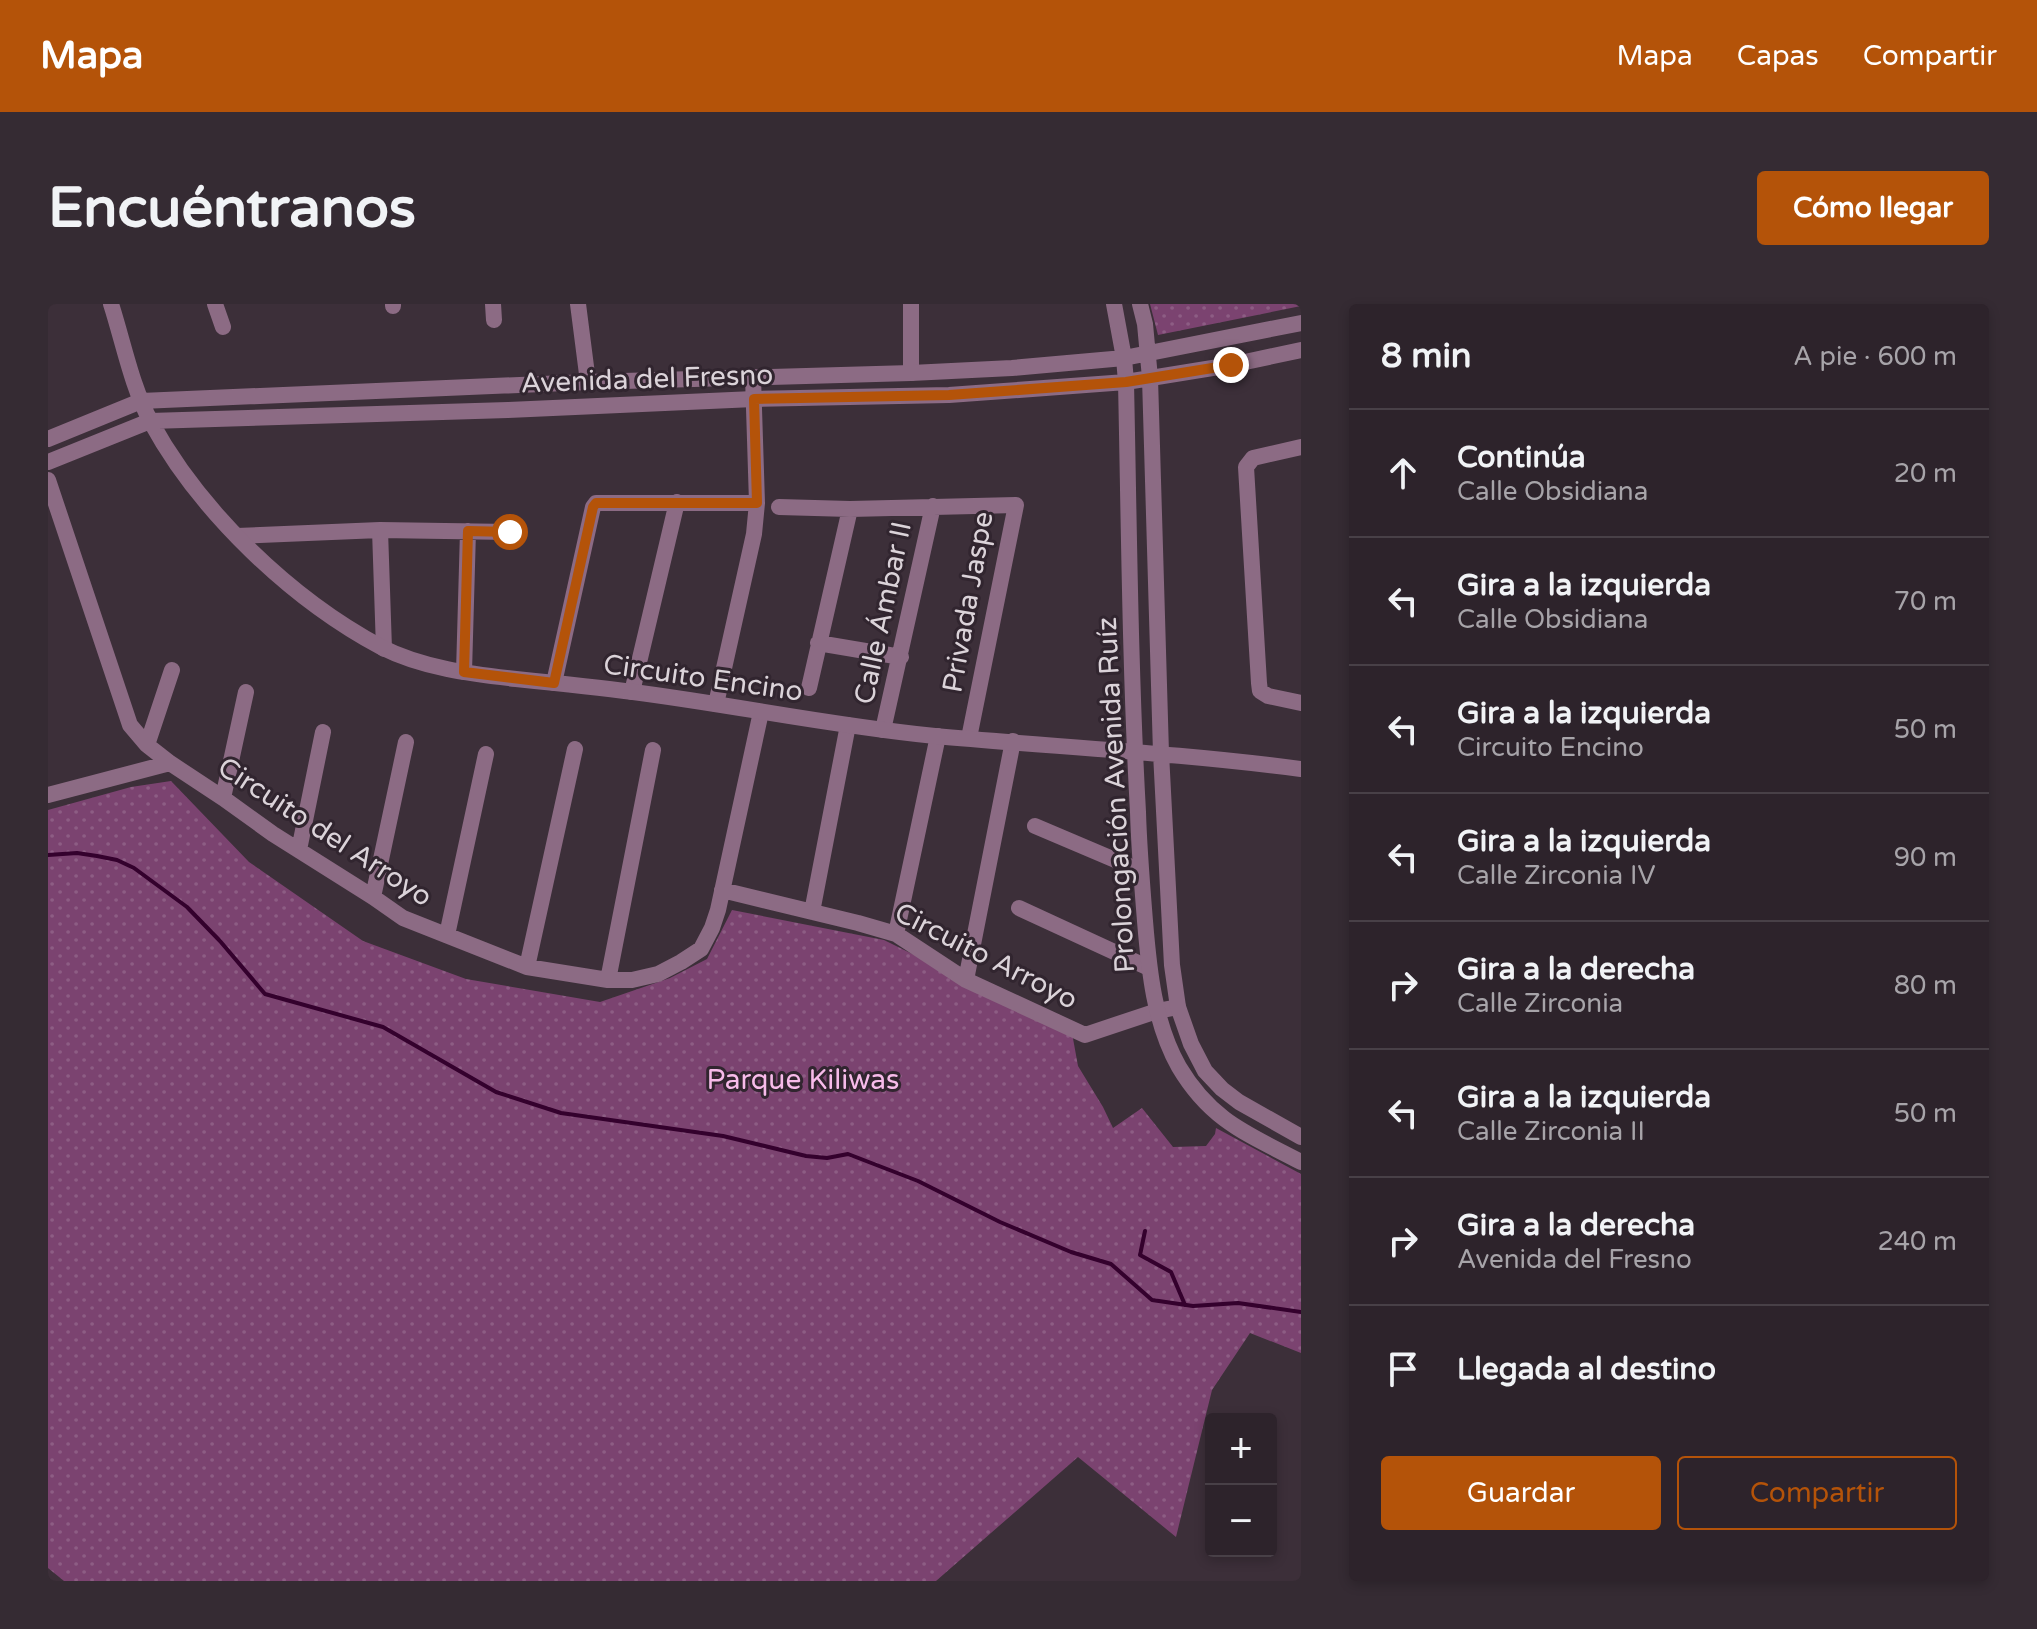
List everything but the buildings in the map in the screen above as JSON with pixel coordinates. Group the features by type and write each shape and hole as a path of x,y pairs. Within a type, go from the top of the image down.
{"street":[{"name":"Circuito Encino","path":"111,304 141,401 182,474 237,536 304,597 338,622 384,649 422,663 464,672 632,692 883,730 1300,765"},
{"path":"215,304 223,327"},
{"path":"578,304 588,382"},
{"path":"911,304 911,373"},
{"name":"Prolongación Avenida Ruíz","path":"1114,304 1126,382 1141,871 1149,968 1157,1011 1170,1049 1205,1104 1239,1129 1301,1162"},
{"name":"Prolongación Avenida Ruíz","path":"1140,304 1150,378 1161,753 1172,965 1178,1007 1191,1044 1205,1071 1222,1089 1301,1137"},
{"name":"Avenida del Fresno","path":"48,439 141,401 1012,368 1124,358 1301,323"},
{"name":"Avenida del Fresno","path":"48,462 150,421 949,395 1126,382 1301,350"},
{"path":"716,704 754,534 757,503 753,377"},
{"path":"1301,447 1253,458 1246,467 1260,691 1268,696 1301,703"},
{"name":"Circuito del Arroyo","path":"48,480 130,725 147,745 403,918 527,967 608,980 632,980 658,974 701,949 718,910 761,712"},
{"path":"632,692 677,502"},
{"path":"554,683 596,503 757,503"},
{"name":"Privada Jaspe","path":"933,506 1016,505 969,738"},
{"path":"779,507 850,509 933,506"},
{"name":"Calle Ámbar II","path":"883,730 933,506"},
{"path":"809,688 850,509"},
{"path":"237,536 380,530 510,532"},
{"path":"380,530 384,649"},
{"path":"464,672 468,531"},
{"path":"818,643 901,657"},
{"path":"147,745 172,670"},
{"path":"223,798 246,692"},
{"path":"812,912 848,725"},
{"path":"299,850 323,732"},
{"path":"896,934 938,736"},
{"path":"966,980 1013,741"},
{"path":"373,897 406,742"},
{"path":"527,967 575,749"},
{"path":"608,980 653,750"},
{"path":"447,935 486,754"},
{"path":"48,795 170,763"},
{"path":"1035,826 1141,871"},
{"name":"Circuito Arroyo","path":"722,890 896,934 966,980 1085,1035 1178,1007"},
{"path":"1019,908 1149,968"}],"green space":[{"path":"1150,304 1301,304 1301,306 1158,335"},
{"name":"Parque Kiliwas","path":"171,781 249,862 363,941 466,979 600,1002 670,978 707,959 732,910 884,940 1072,1033 1078,1066 1113,1128 1142,1108 1173,1147 1206,1146 1216,1128 1301,1174 1301,1353 1250,1333 1212,1390 1176,1537 1078,1457 936,1581 64,1581 48,1568 48,810 131,787"}],"waterway":[{"path":"48,855 77,853 97,856 134,868 187,907 265,994 383,1027 496,1092 561,1113 723,1136 806,1156 827,1158 848,1154 918,1181 1000,1222 1071,1252 1111,1264 1152,1300 1193,1306 1238,1303 1301,1312"},
{"path":"1145,1231 1140,1255 1171,1272 1185,1305"}],"route":[{"path":"510,532 468,531 464,672 554,683 593,507 601,501 757,503 754,399 949,395 1126,382 1231,365"}]}
